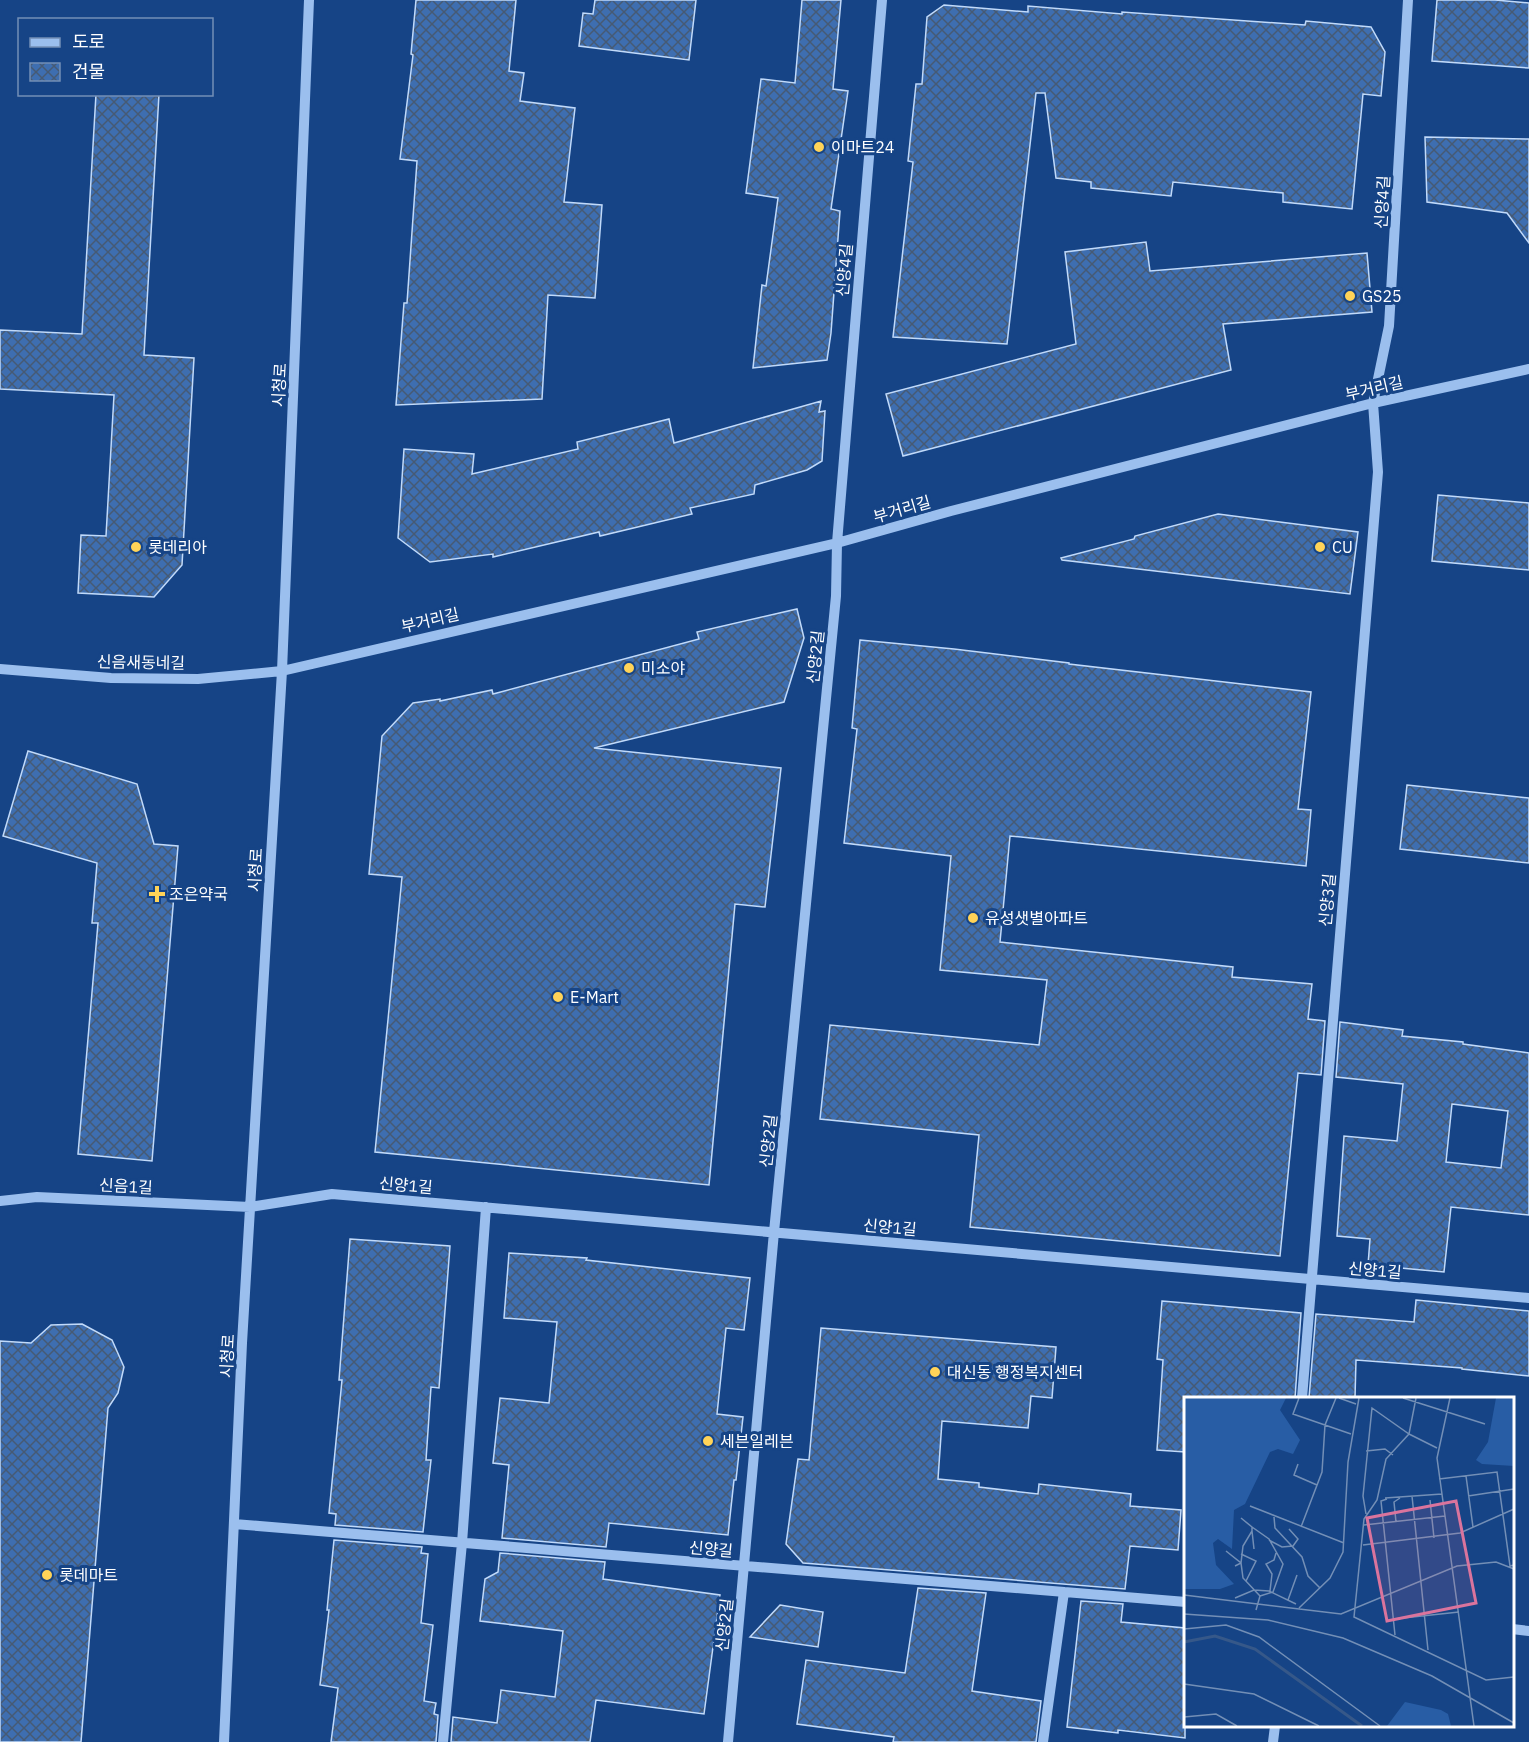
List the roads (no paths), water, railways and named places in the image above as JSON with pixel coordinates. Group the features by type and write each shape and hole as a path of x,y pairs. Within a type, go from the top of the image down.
{"street":[{"name":"시청로","path":"224,1742 250,1207 282,671 309,0"},
{"name":"신양4길","path":"837,543 882,0"},
{"name":"신양4길","path":"1373,403 1389,326 1408,0"},
{"name":"부거리길","path":"282,671 837,543 963,508 1373,403 1529,369"},
{"name":"신양3길","path":"1302,1397 1378,472 1373,403"},
{"name":"신양2길","path":"728,1742 774,1232 836,596 837,543"},
{"name":"신음새동네길","path":"0,669 122,678 198,679 282,671"},
{"name":"신양1길","path":"250,1207 332,1194 1529,1298"},
{"name":"신음1길","path":"0,1201 38,1197 250,1207"},
{"path":"443,1742 462,1543 486,1207"},
{"name":"신양길","path":"234,1524 1184,1602"},
{"path":"1043,1742 1064,1592"},
{"path":"1514,1629 1529,1631"},
{"path":"1274,1742 1275,1727"}],"place":[{"name":"이마트24","path":"819,147"},
{"name":"GS25","path":"1350,296"},
{"name":"롯데리아","path":"136,547"},
{"name":"CU","path":"1320,547"},
{"name":"미소야","path":"629,668"},
{"name":"조은약국","path":"157,894"},
{"name":"유성샛별아파트","path":"973,918"},
{"name":"E-Mart","path":"558,997"},
{"name":"대신동 행정복지센터","path":"935,1372"},
{"name":"세븐일레븐","path":"708,1441"},
{"name":"롯데마트","path":"47,1575"}]}
